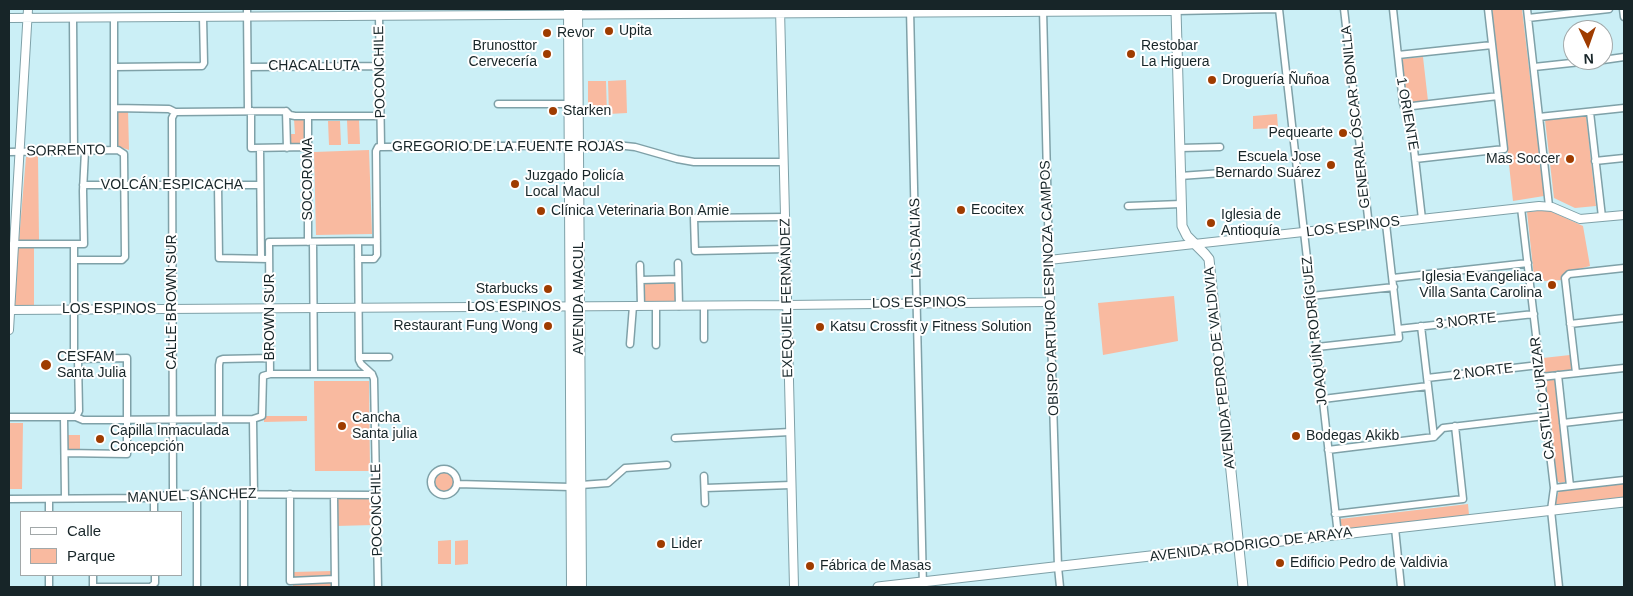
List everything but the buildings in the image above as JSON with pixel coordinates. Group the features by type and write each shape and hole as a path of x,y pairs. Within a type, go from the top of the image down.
{"main road":[{"name":"AVENIDA PEDRO DE VALDIVIA","path":"1176,10 1183,229 1188,238 1205,254 1209,261 1243,587"},
{"name":"AVENIDA MACUL","path":"573,12 569,104 574,146"},
{"name":"AVENIDA MACUL","path":"573,12 576,486 581,587"},
{"name":"AVENIDA MACUL","path":"572,587 576,486"},
{"name":"AVENIDA RODRIGO DE ARAYA","path":"878,587 923,585 1058,567 1624,502"}],"street":[{"path":"9,330 13,244 12,200 18,152 28,9"},
{"path":"9,18 203,17 247,13 340,12 379,16 573,12 1278,9"},
{"name":"JOAQUÍN RODRÍGUEZ","path":"1278,9 1338,535"},
{"name":"GENERAL ÓSCAR BONILLA","path":"1344,9 1369,226"},
{"name":"1 ORIENTE","path":"1392,9 1404,107 1410,119 1422,219"},
{"path":"1415,159 1504,149 1488,9"},
{"path":"1527,9 1549,206"},
{"path":"1528,18 1609,9"},
{"path":"1623,9 1624,17"},
{"name":"OBISPO ARTURO ESPINOZA CAMPOS","path":"1043,10 1050,302 1060,587"},
{"name":"EXEQUIEL FERNÁNDEZ","path":"780,11 794,587"},
{"name":"LAS DALIAS","path":"910,11 923,585"},
{"path":"247,13 251,148 308,147"},
{"name":"POCONCHILE","path":"358,259 376,258 376,151 381,146 379,16"},
{"path":"114,67 202,66 204,63 203,17"},
{"path":"73,18 74,151"},
{"path":"114,18 114,150"},
{"path":"1398,55 1492,45"},
{"path":"1534,67 1563,64"},
{"name":"CHACALLUTA","path":"248,67 380,66"},
{"path":"1404,107 1498,96"},
{"path":"498,104 569,104"},
{"path":"114,108 169,109 175,112 286,110 292,116 380,116"},
{"path":"1539,117 1624,108"},
{"path":"286,110 287,148"},
{"name":"CALLE BROWN SUR","path":"173,494 172,118 175,112"},
{"path":"1590,112 1602,217"},
{"name":"SOCOROMA","path":"308,116 314,308 314,374"},
{"name":"GREGORIO DE LA FUENTE ROJAS","path":"381,146 626,146 694,162 783,162"},
{"path":"1180,148 1220,147"},
{"name":"BROWN SUR","path":"260,148 261,259"},
{"name":"SORRENTO","path":"9,152 114,150 123,152 125,155 125,185"},
{"path":"13,244 84,244 83,185 85,151"},
{"path":"1595,161 1624,158"},
{"path":"1180,176 1236,172"},
{"name":"VOLCÁN ESPICACHA","path":"83,185 260,185"},
{"path":"74,260 125,259 125,185"},
{"name":"BROWN SUR","path":"218,185 219,258 269,259"},
{"path":"1128,206 1181,204"},
{"name":"LOS ESPINOS","path":"1049,260 1521,208 1549,206 1580,219 1624,215"},
{"name":"CASTILLO URIZAR","path":"1521,208 1554,488 1551,510 1558,587"},
{"path":"785,216 694,218 694,251 786,249"},
{"path":"1317,347 1399,338 1386,224"},
{"name":"BROWN SUR","path":"270,374 269,242 376,242"},
{"path":"358,242 359,357 361,364 372,374"},
{"path":"74,244 74,355 78,359 79,411 76,417"},
{"path":"678,263 678,306"},
{"path":"1392,278 1528,263"},
{"path":"630,344 637,306 640,265"},
{"path":"1576,373 1565,280 1567,276 1573,274 1624,268"},
{"path":"640,280 678,279"},
{"path":"1311,296 1394,287"},
{"name":"LOS ESPINOS","path":"9,310 1050,302"},
{"path":"656,306 656,345"},
{"path":"704,306 704,339"},
{"name":"3 NORTE","path":"1398,329 1534,314"},
{"path":"1570,324 1624,318"},
{"path":"1421,326 1434,437"},
{"path":"359,357 389,357"},
{"path":"65,453 126,454 127,358 78,359"},
{"path":"219,419 220,360 270,358"},
{"name":"2 NORTE","path":"1427,378 1539,365"},
{"path":"1541,377 1624,368"},
{"name":"BROWN SUR","path":"254,494 254,419 262,416 262,377 270,374 372,374"},
{"name":"POCONCHILE","path":"372,374 375,382 378,587"},
{"name":"CASTILLO URIZAR","path":"1558,375 1570,486"},
{"path":"1323,398 1428,386"},
{"path":"1328,450 1434,437 1443,428 1455,426 1545,416"},
{"path":"1563,423 1624,416"},
{"path":"9,417 76,417 83,420 254,419"},
{"path":"64,417 65,498"},
{"path":"1335,514 1463,499 1455,426"},
{"path":"675,438 790,432"},
{"path":"457,484 576,486 608,483 625,468 667,465"},
{"path":"445,469 454,474 457,484 452,492 442,495 433,491 430,481 435,472 445,469"},
{"path":"704,476 705,503"},
{"path":"1554,488 1624,480"},
{"path":"705,488 792,485"},
{"name":"MANUEL SÁNCHEZ","path":"9,499 165,497 173,494 376,495"},
{"path":"197,587 198,494"},
{"path":"244,494 244,587"},
{"path":"290,494 290,581 334,579"},
{"path":"334,495 334,587"},
{"path":"154,497 154,511"},
{"path":"49,499 49,511"},
{"path":"1395,528 1401,587"},
{"path":"93,587 151,587 154,583 155,576"}],"green space":[{"path":"1492,9 1522,9 1544,196 1513,201"},
{"path":"1423,57 1428,101 1411,103 1404,91 1400,59"},
{"path":"626,80 627,113 609,114 608,81"},
{"path":"588,81 606,81 607,114 588,114"},
{"path":"117,110 128,110 129,150 117,146"},
{"path":"1277,114 1278,128 1253,129 1253,116"},
{"name":"Mas Soccer","path":"1586,115 1596,206 1575,208 1554,198 1545,120"},
{"path":"294,119 305,119 306,145 290,146 289,134 295,134"},
{"path":"347,120 359,120 360,144 348,144"},
{"path":"328,121 340,121 341,145 329,145"},
{"path":"369,150 372,234 316,235 314,152"},
{"path":"38,156 39,240 19,240 26,157"},
{"path":"1548,210 1583,226 1590,266 1567,272 1563,280 1545,281 1534,277 1527,212"},
{"path":"18,247 34,247 34,305 15,305"},
{"path":"678,279 679,306 641,306 641,280"},
{"path":"1174,296 1178,341 1103,355 1098,303"},
{"path":"1570,355 1572,372 1545,374 1543,358"},
{"path":"1553,378 1556,381 1567,478 1565,482 1560,483 1556,480 1546,382"},
{"name":"Cancha Santa julia","path":"314,381 369,381 370,471 315,471"},
{"path":"264,416 307,416 307,421 264,422"},
{"path":"9,423 23,423 22,489 9,489"},
{"path":"68,435 80,435 80,450 68,450"},
{"path":"444,469 453,473 457,482 453,491 444,495 435,491 431,482 435,473"},
{"path":"1624,483 1624,497 1555,505 1559,490"},
{"path":"373,497 374,525 336,526 336,498"},
{"path":"1468,504 1469,515 1342,529 1340,519"},
{"path":"451,540 451,564 438,564 438,541"},
{"path":"468,540 468,564 455,565 455,541"},
{"path":"332,571 332,587 293,587 293,572"}],"place":[{"name":"Upita","path":"609,31"},
{"name":"Revor","path":"547,33"},
{"name":"Brunosttor Cervecería","path":"547,54"},
{"name":"Restobar La Higuera","path":"1131,54"},
{"name":"Droguería Ñuñoa","path":"1212,80"},
{"name":"Starken","path":"553,111"},
{"name":"Pequearte","path":"1343,133"},
{"name":"Mas Soccer","path":"1570,159"},
{"name":"Escuela Jose Bernardo Suárez","path":"1331,165"},
{"name":"Juzgado Policía Local Macul","path":"515,184"},
{"name":"Ecocitex","path":"961,210"},
{"name":"Clínica Veterinaria Bon Amie","path":"541,211"},
{"name":"Iglesia de Antioquía","path":"1211,223"},
{"name":"Iglesia Evangeliaca Villa Santa Carolina","path":"1552,285"},
{"name":"Starbucks","path":"548,289"},
{"name":"Restaurant Fung Wong","path":"548,326"},
{"name":"Katsu Crossfit y Fitness Solution","path":"820,327"},
{"name":"CESFAM Santa Julia","path":"46,365"},
{"name":"Cancha Santa julia","path":"342,426"},
{"name":"Bodegas Akikb","path":"1296,436"},
{"name":"Capilla Inmaculada Concepción","path":"100,439"},
{"name":"Lider","path":"661,544"},
{"name":"Edificio Pedro de Valdivia","path":"1280,563"},
{"name":"Fábrica de Masas","path":"810,566"}]}
